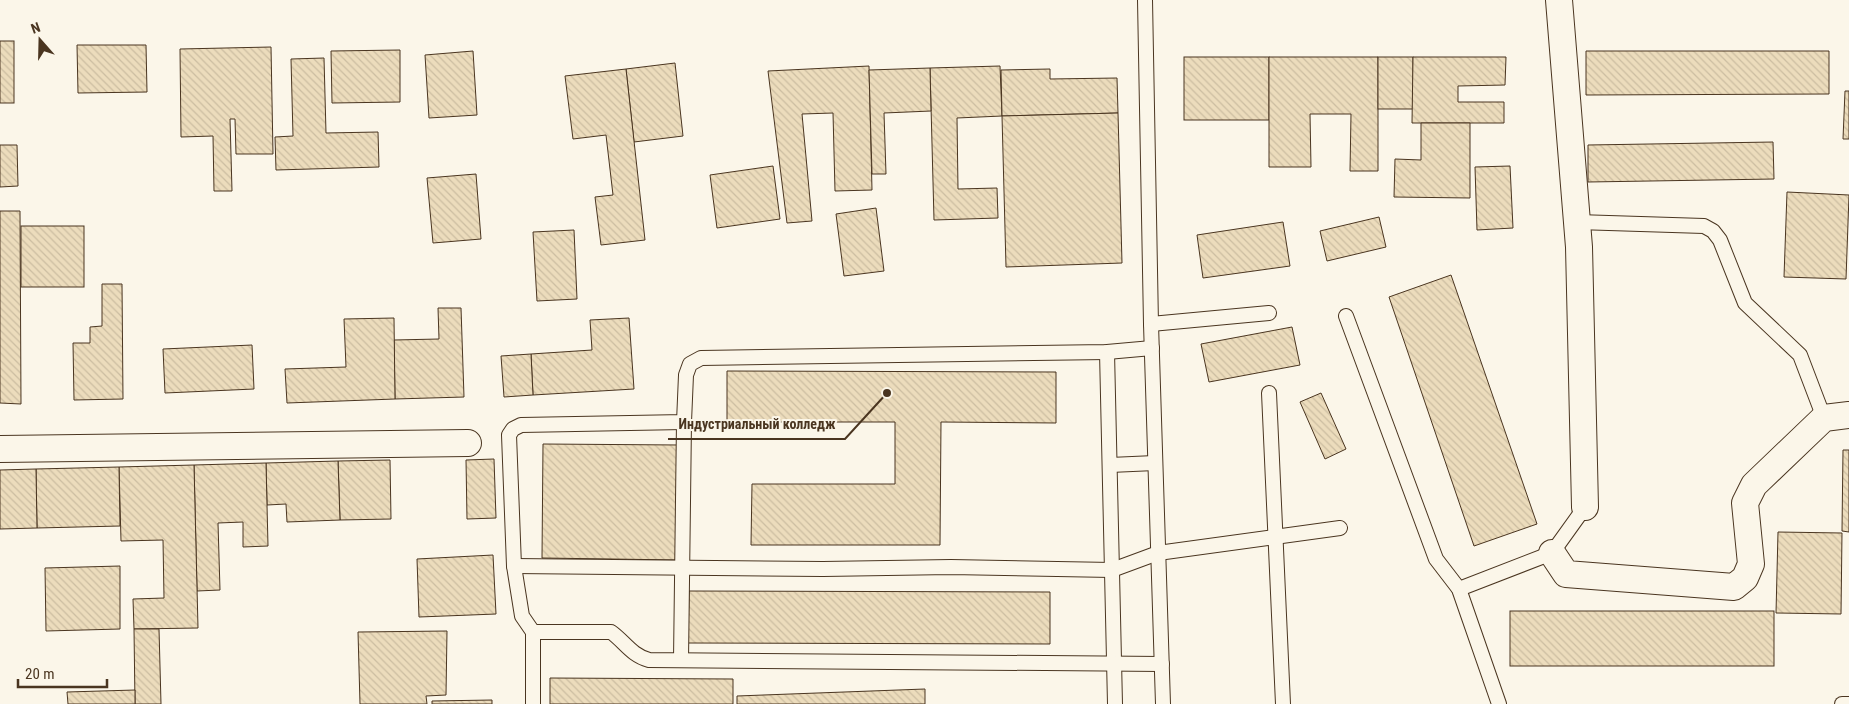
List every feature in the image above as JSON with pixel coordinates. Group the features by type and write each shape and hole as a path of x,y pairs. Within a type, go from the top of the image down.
{"street":[{"path":"1559,0 1577,222 1585,507"},
{"path":"1552,553 1566,574 1734,587 1745,578 1751,564 1745,502 1754,485 1837,417"},
{"path":"0,449 468,443"}],"lane":[{"path":"1145,0 1151,324 1163,704"},
{"path":"1577,222 1704,226 1713,231 1720,240 1745,302 1800,355 1837,417"},
{"path":"1151,324 1269,312"},
{"path":"1346,316 1436,559 1459,589 1499,704"},
{"path":"681,660 684,422 686,374 690,364 701,358 1108,352 1152,348"},
{"path":"1108,352 1115,704"},
{"path":"1268,393 1283,704"},
{"path":"533,704 533,632 522,616 514,566 509,435 513,429 520,425 684,422"},
{"path":"1110,465 1155,463"},
{"path":"1459,589 1552,553 1585,507"},
{"path":"514,566 824,569 951,567 1112,570 1158,553 1340,528"},
{"path":"533,632 611,632 621,638 637,657 649,660 1162,664"},
{"path":"1842,704 1849,704"}],"building":[{"path":"0,41 14,41 14,103 0,103"},
{"path":"77,45 146,45 147,92 78,93"},
{"path":"271,47 273,154 236,154 235,119 230,119 232,191 214,191 213,136 181,137 180,49"},
{"path":"400,50 400,102 332,103 331,51"},
{"path":"473,51 477,115 429,118 425,55"},
{"path":"1586,51 1829,51 1829,94 1586,95"},
{"path":"1184,57 1269,57 1269,120 1184,120"},
{"path":"1269,57 1378,57 1378,171 1350,171 1351,114 1310,114 1311,167 1269,167"},
{"path":"1378,57 1413,57 1413,109 1378,109"},
{"path":"1413,57 1506,57 1505,85 1458,86 1458,102 1504,102 1504,123 1412,123"},
{"path":"324,58 326,133 378,132 379,167 276,170 275,137 293,136 291,59"},
{"path":"675,63 683,136 634,142 626,69"},
{"path":"869,66 872,190 835,191 833,113 802,114 812,221 787,223 768,71"},
{"path":"1000,66 1002,116 957,118 958,189 997,188 998,218 934,220 930,68"},
{"path":"930,68 931,111 884,113 886,174 872,174 869,70"},
{"path":"626,69 645,240 601,245 595,197 613,195 606,135 573,139 565,76"},
{"path":"1050,69 1050,79 1117,78 1118,113 1002,116 1001,70"},
{"path":"1845,91 1849,91 1849,139 1843,139"},
{"path":"1118,113 1122,263 1006,267 1002,116"},
{"path":"1421,123 1470,123 1470,198 1394,197 1395,159 1421,160"},
{"path":"1773,142 1774,179 1588,182 1588,145"},
{"path":"0,145 17,145 18,186 0,187"},
{"path":"773,166 780,219 717,228 710,175"},
{"path":"1510,166 1513,228 1477,230 1475,167"},
{"path":"476,174 481,239 433,243 427,178"},
{"path":"1787,192 1849,195 1846,279 1784,277"},
{"path":"876,208 884,271 844,276 836,214"},
{"path":"0,211 20,211 21,404 0,403"},
{"path":"1379,217 1386,247 1327,261 1320,231"},
{"path":"1283,222 1290,266 1203,278 1197,235"},
{"path":"21,226 84,226 84,287 21,287"},
{"path":"574,230 577,299 537,301 533,232"},
{"path":"1451,275 1537,524 1474,546 1389,297"},
{"path":"102,284 122,284 123,399 74,400 73,343 90,343 90,327 102,326"},
{"path":"438,308 461,308 464,397 395,399 394,340 439,339"},
{"path":"394,318 395,399 287,403 285,369 346,367 344,319"},
{"path":"629,318 634,389 533,395 531,354 592,350 590,320"},
{"path":"1292,327 1300,365 1209,382 1201,344"},
{"path":"252,345 254,389 165,393 163,349"},
{"path":"531,354 533,395 504,397 501,356"},
{"path":"727,371 1056,372 1056,423 941,422 940,545 751,545 752,484 895,484 895,422 727,422"},
{"path":"1321,393 1346,449 1325,459 1300,402"},
{"path":"543,444 680,445 678,560 542,558"},
{"path":"1843,450 1849,450 1849,532 1842,531"},
{"path":"494,459 496,518 467,519 466,460"},
{"path":"390,460 391,519 340,520 338,461"},
{"path":"338,461 340,520 287,522 286,504 267,505 266,463"},
{"path":"266,463 268,546 243,547 243,522 218,523 220,590 197,591 194,465"},
{"path":"194,465 198,628 134,629 133,599 164,598 163,540 121,541 119,467"},
{"path":"119,467 120,526 37,528 36,469"},
{"path":"36,469 37,528 0,529 0,470"},
{"path":"1778,532 1842,533 1841,614 1776,613"},
{"path":"493,555 496,614 419,617 417,559"},
{"path":"120,566 120,629 46,631 45,568"},
{"path":"689,591 1050,592 1050,644 688,643"},
{"path":"1510,611 1774,611 1774,666 1510,666"},
{"path":"134,629 159,629 161,704 135,704"},
{"path":"447,631 446,695 426,696 427,704 360,704 358,632"},
{"path":"550,678 733,679 733,704 550,704"},
{"path":"925,689 925,704 737,704 737,696"},
{"path":"135,690 135,704 68,704 67,692"},
{"path":"492,700 492,704 432,704 432,701"}],"place":[{"name":"Индустриальный колледж","path":"887,393"}]}
